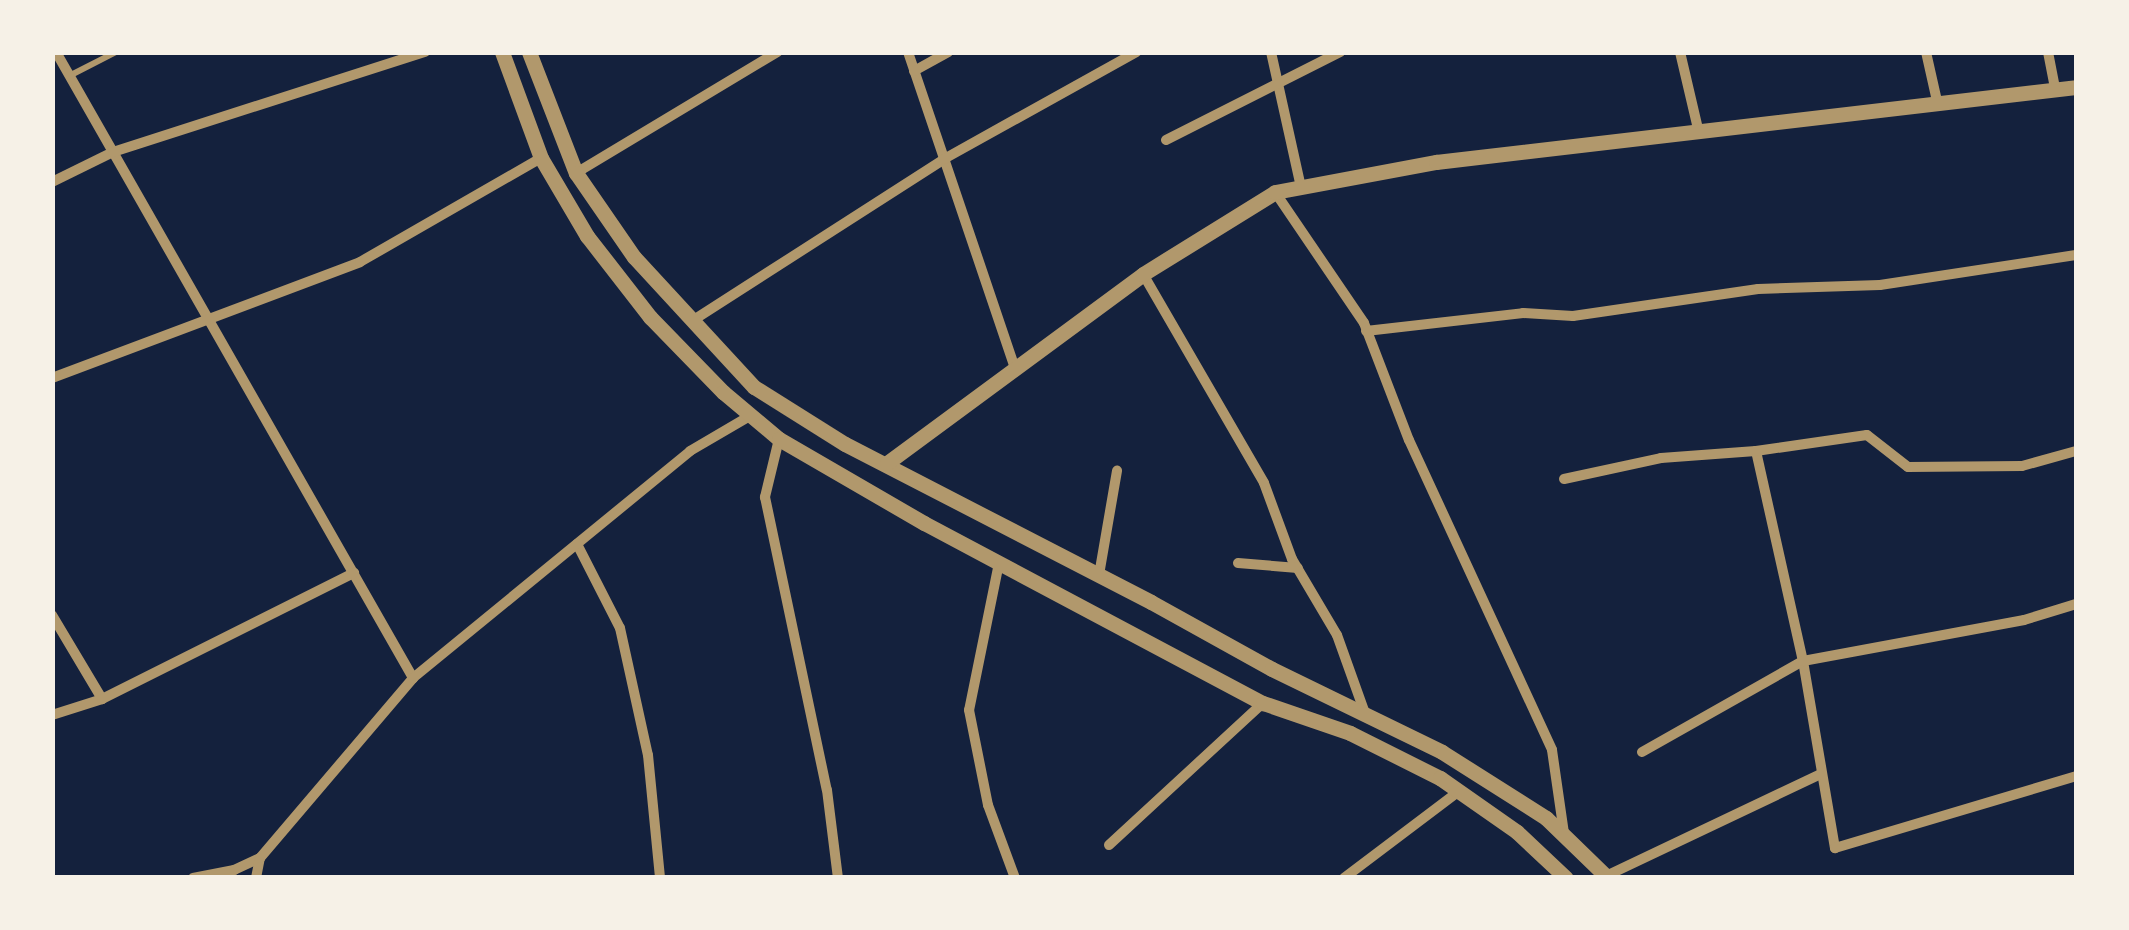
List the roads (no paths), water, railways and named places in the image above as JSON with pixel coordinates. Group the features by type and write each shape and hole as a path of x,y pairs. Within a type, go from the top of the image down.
{"street":[{"path":"56,52 413,678"},
{"path":"52,182 113,152 425,52"},
{"path":"502,52 541,158 587,236 643,308 778,440 1263,703 1350,733 1458,792 1517,832 1566,878"},
{"path":"529,52 576,173 664,290 754,386 791,414 1272,669 1442,752 1564,833 1607,877 1819,775"},
{"path":"576,173 777,52"},
{"path":"908,52 1015,369"},
{"path":"914,71 948,52"},
{"path":"692,321 944,160 1136,52"},
{"path":"1271,52 1281,81 1301,187"},
{"path":"1166,140 1340,52"},
{"path":"1680,52 1698,133"},
{"path":"1926,52 1937,101"},
{"path":"2048,52 2055,89"},
{"path":"887,464 1143,274 1275,192 1436,162 2076,86"},
{"path":"52,378 360,262 541,158"},
{"path":"1275,192 1366,331 1409,440 1552,750 1564,833"},
{"path":"1366,331 1524,313 1573,316 1758,289 1880,285 2076,256"},
{"path":"1143,274 1264,484 1298,568 1337,635 1365,712"},
{"path":"643,308 664,290"},
{"path":"194,878 234,870 260,858 413,678 690,452 750,416"},
{"path":"1564,479 1660,458 1756,451 1867,435 1908,467 2022,466 2076,450"},
{"path":"778,440 765,498 826,790 838,878"},
{"path":"1756,451 1804,661 1819,775 1835,848 2076,776"},
{"path":"1099,575 1117,470"},
{"path":"577,544 620,628 648,754 660,878"},
{"path":"999,563 969,710 988,806 1015,878"},
{"path":"1238,563 1298,568"},
{"path":"52,714 102,699 354,573"},
{"path":"1642,752 1804,661 2024,620 2076,604"},
{"path":"52,615 102,699"},
{"path":"1109,845 1263,703"},
{"path":"1344,878 1458,792"},
{"path":"256,878 260,858"}],"lane":[{"path":"70,76 116,52"}]}
